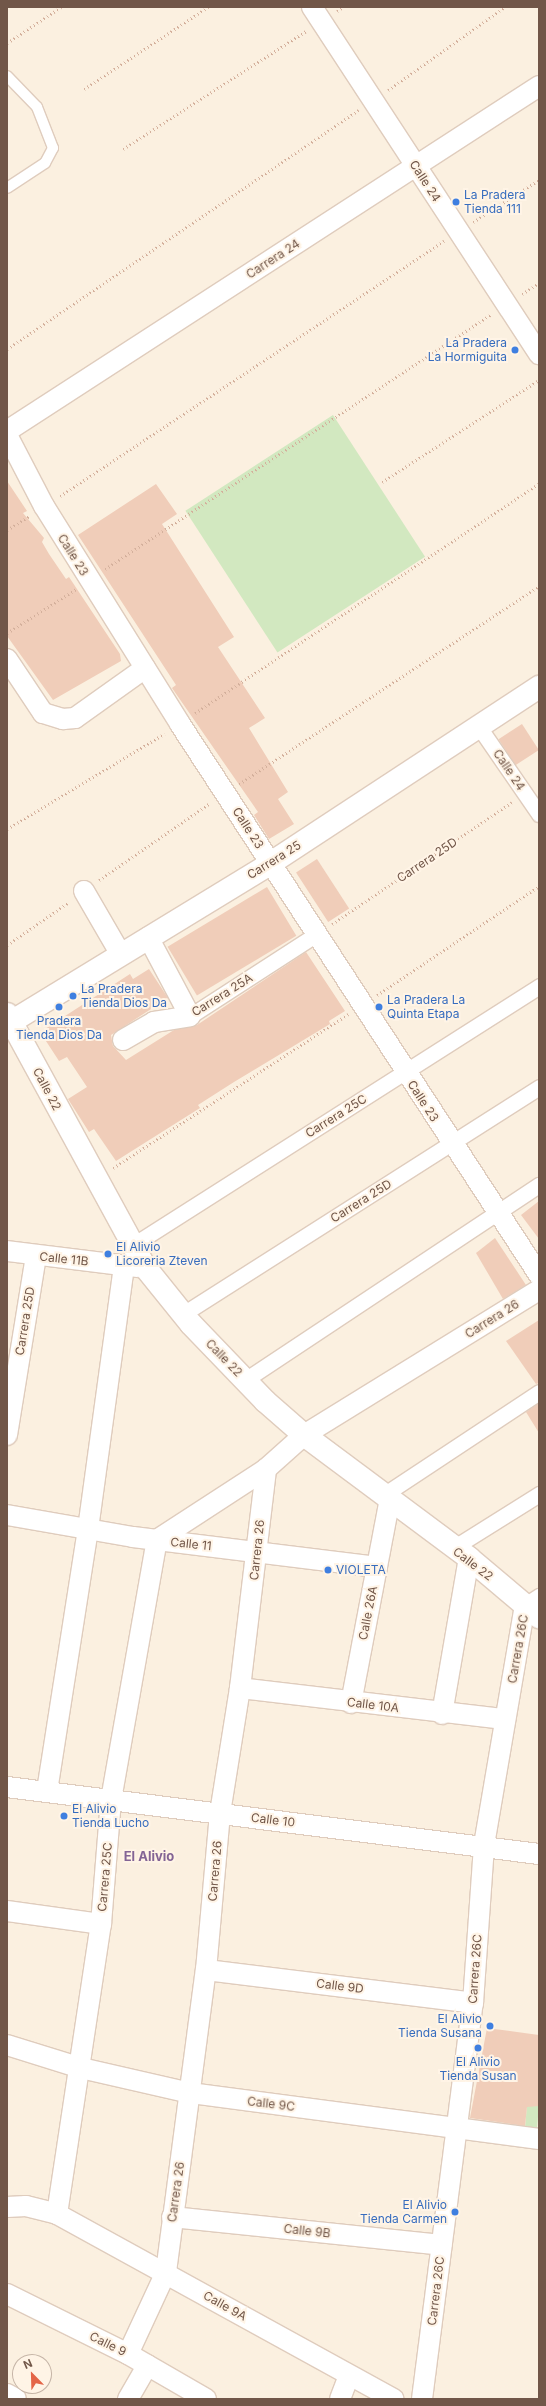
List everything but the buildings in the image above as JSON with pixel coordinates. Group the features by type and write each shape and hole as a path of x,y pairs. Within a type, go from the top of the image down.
{"street":[{"name":"Calle 24","path":"316,14 539,354"},
{"name":"Carrera 24","path":"7,431 539,86"},
{"name":"Calle 23","path":"7,435 44,506 180,724 404,1073 539,1275"},
{"path":"7,659 43,713 63,719 75,718 145,668"},
{"name":"Carrera 25","path":"8,1022 271,864 539,687"},
{"name":"Calle 24","path":"479,727 539,814"},
{"path":"84,891 120,954"},
{"name":"Carrera 25A","path":"123,1040 154,1022 190,1016 315,935"},
{"path":"148,937 190,1016"},
{"name":"Carrera 25C","path":"133,1245 539,986"},
{"name":"Calle 22","path":"8,1022 133,1245 135,1266 183,1314 245,1380 304,1435 386,1498 534,1606"},
{"name":"Carrera 25D","path":"183,1314 539,1087"},
{"path":"245,1380 496,1212 539,1185"},
{"name":"Calle 11B","path":"7,1251 36,1256 135,1266"},
{"name":"Carrera 25D","path":"7,1435 36,1256"},
{"path":"47,1791 88,1529 135,1266"},
{"name":"Carrera 26","path":"157,1540 266,1469 304,1435 539,1290"},
{"path":"386,1498 539,1392"},
{"name":"Carrera 26","path":"166,2272 172,2217 206,1970 220,1813 240,1688 258,1551 266,1469"},
{"path":"442,1714 461,1553 539,1494"},
{"name":"Calle 26A","path":"351,1703 377,1567 386,1498"},
{"name":"Calle 11","path":"7,1515 157,1540 258,1551 377,1567"},
{"name":"Carrera 25C","path":"58,2214 81,2068 101,1924 111,1800 157,1540"},
{"name":"Carrera 26C","path":"422,2399 473,2003 484,1845 505,1719 534,1606"},
{"name":"Calle 10A","path":"240,1688 442,1714 505,1719"},
{"name":"Calle 10","path":"7,1787 484,1845 539,1854"},
{"path":"7,1911 101,1924"},
{"name":"Calle 9D","path":"206,1970 473,2003"},
{"name":"Calle 9C","path":"7,2045 81,2068 190,2093 539,2139"},
{"path":"7,2207 26,2206 58,2214"},
{"name":"Calle 9A","path":"58,2214 166,2272 393,2399"},
{"name":"Calle 9B","path":"172,2217 442,2245"},
{"path":"128,2354 166,2272"},
{"name":"Calle 9","path":"7,2294 128,2354 206,2399"},
{"path":"128,2399 148,2365"},
{"path":"340,2399 350,2376"},
{"path":"7,2394 16,2399"}],"lane":[{"path":"7,76 37,107 53,148 45,162 7,188"}],"path":[{"path":"7,43 61,7"},
{"path":"84,89 208,7"},
{"path":"123,149 316,14 343,7"},
{"path":"7,349 373,101 505,7"},
{"path":"7,530 458,231 539,180"},
{"path":"7,633 539,282"},
{"path":"382,482 539,380"},
{"path":"7,829 180,724 539,484"},
{"path":"7,944 225,793 539,586"},
{"name":"Carrera 25D","path":"315,935 525,793"},
{"path":"96,1179 361,1006 539,886"}],"green space":[{"path":"333,415 425,557 277,653 185,511"},
{"path":"527,2105 539,2106 537,2134 525,2133"}],"place":[{"name":"La Pradera Tienda 111","path":"456,202"},
{"name":"La Pradera La Hormiguita","path":"515,350"},
{"name":"La Pradera Tienda Dios Da","path":"73,996"},
{"name":"Pradera Tienda Dios Da","path":"59,1007"},
{"name":"La Pradera La Quinta Etapa","path":"379,1007"},
{"name":"El Alivio Licoreria Zteven","path":"108,1254"},
{"name":"VIOLETA","path":"328,1570"},
{"name":"El Alivio Tienda Lucho","path":"64,1816"},
{"name":"El Alivio Tienda Susana","path":"490,2026"},
{"name":"El Alivio Tienda Susan","path":"478,2048"},
{"name":"El Alivio Tienda Carmen","path":"455,2212"}],"district":[{"name":"El Alivio","path":"149,1856"}]}
